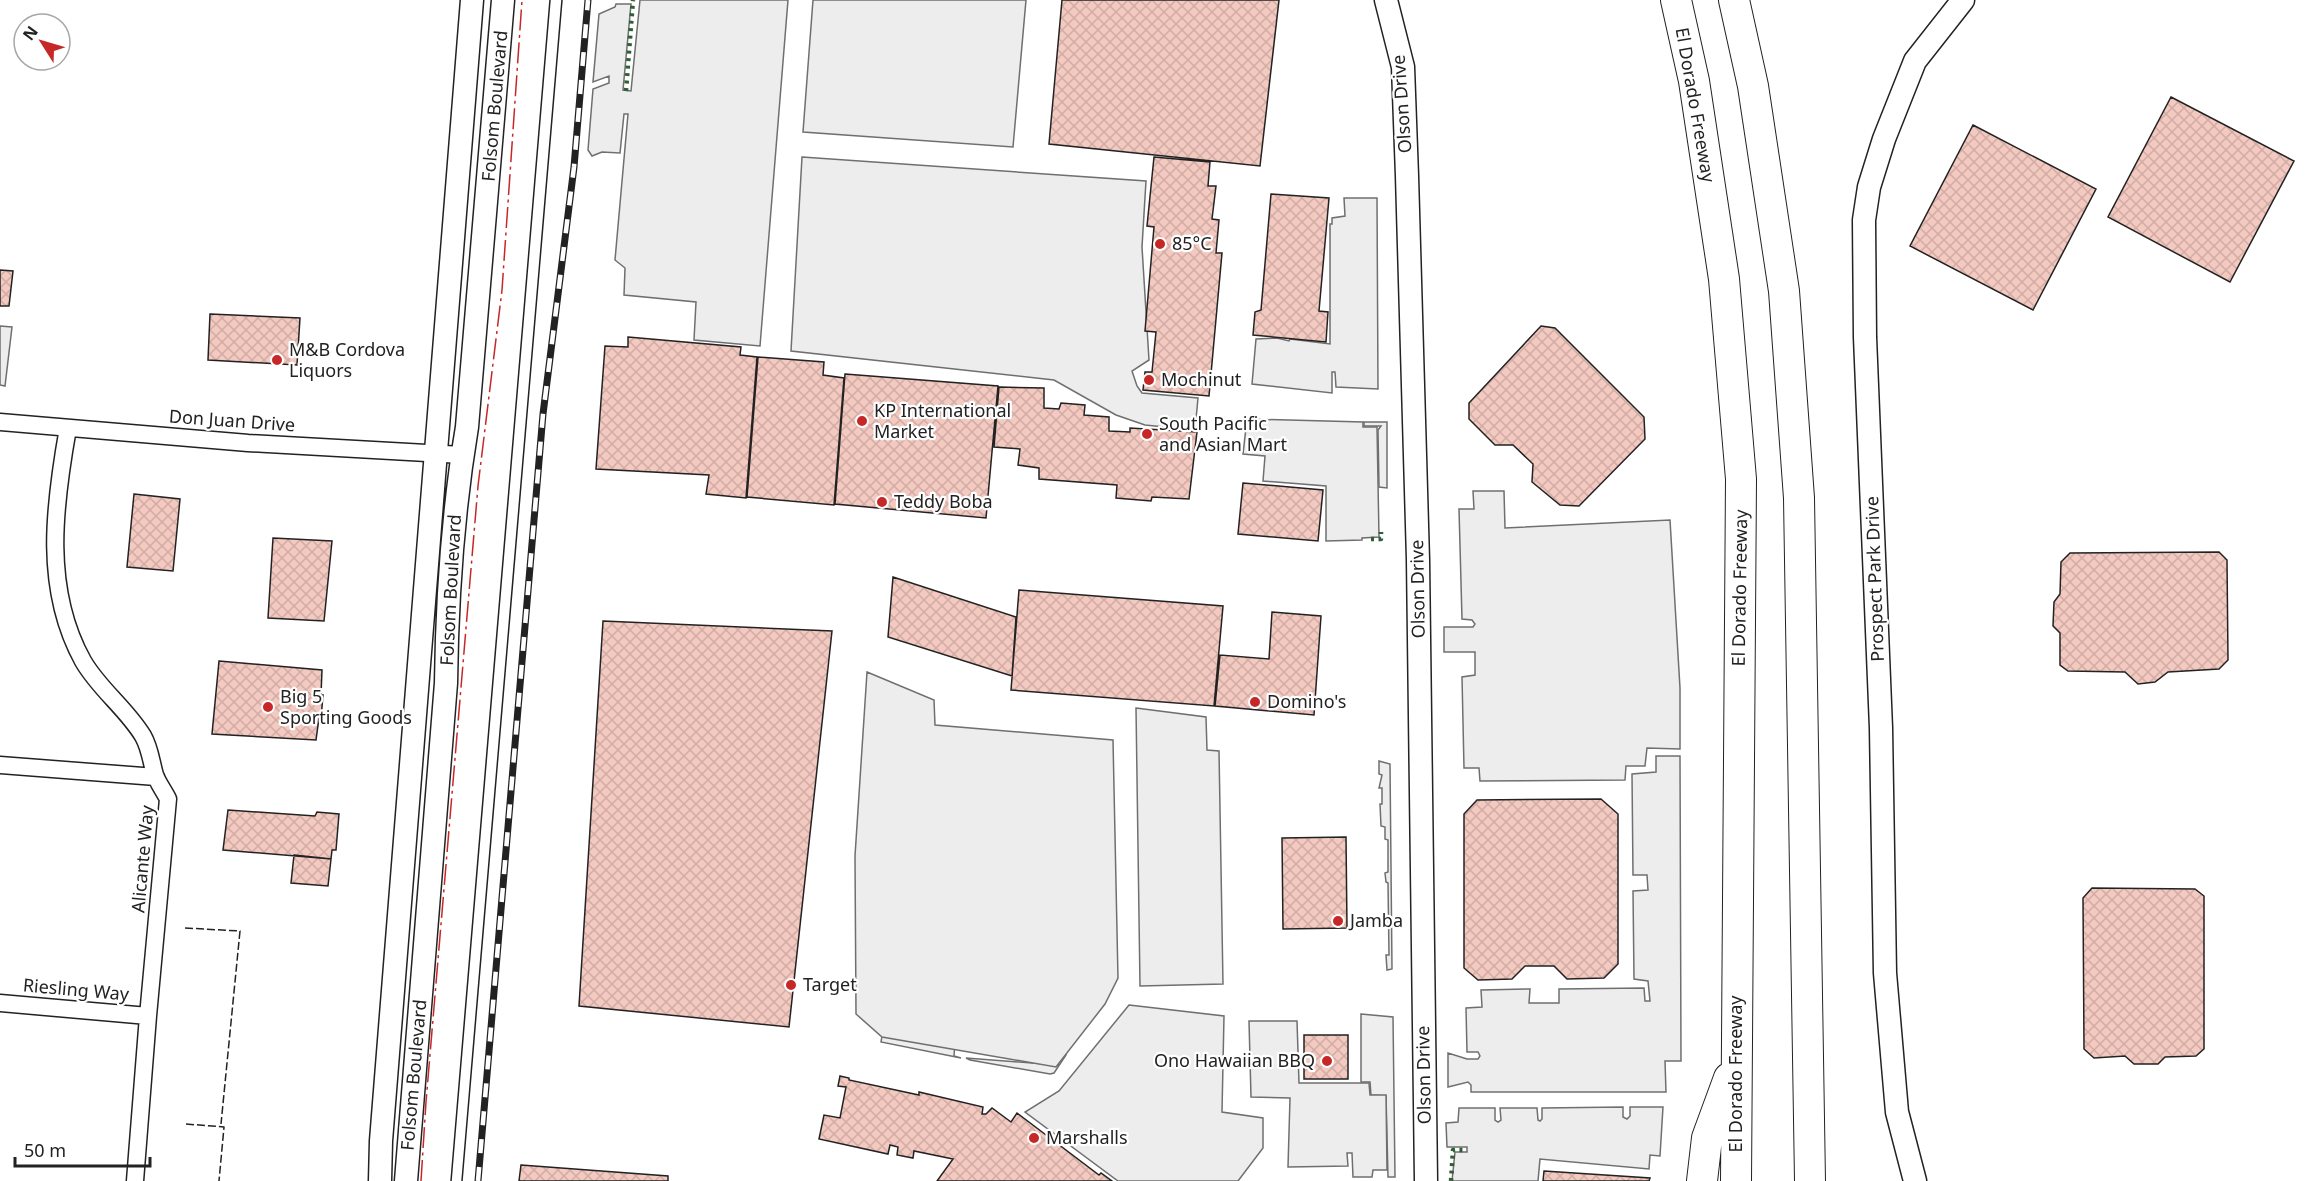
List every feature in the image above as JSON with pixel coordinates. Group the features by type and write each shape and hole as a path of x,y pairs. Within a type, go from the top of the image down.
{"highway":[{"name":"El Dorado Freeway","path":"1676,0 1694,81 1724,279 1741,478 1736,1181"},
{"path":"1734,0 1753,86 1784,291 1799,498 1810,1181"},
{"path":"1702,1181 1707,1138 1736,1061"},
{"path":"1809,1099 1821,1181"}],"main road":[{"name":"Folsom Boulevard","path":"380,1181 383,1105 472,0"},
{"name":"Folsom Boulevard","path":"406,1181 446,683 446,629 458,487 467,427 503,0"},
{"name":"Olson Drive","path":"1386,0 1403,67 1407,176 1418,560 1426,1181"},
{"name":"Prospect Park Drive","path":"1915,1181 1897,1112 1885,973 1881,728 1865,337 1863,220 1869,187 1884,139 1915,61 1962,0"},
{"path":"467,54 483,85 469,241 482,256"}],"street":[{"name":"Don Juan Drive","path":"0,422 462,455"},
{"name":"Alicante Way","path":"68,428 56,517 55,561 58,592 66,622 83,661 100,685 135,723 150,752 156,777 168,799 135,1181"},
{"path":"0,765 156,777"},
{"name":"Riesling Way","path":"0,1003 148,1016"}],"shaded area":[{"path":"640,0 788,0 760,346 694,340 696,302 624,295 625,268 615,260 628,114 624,114 620,153 602,152 592,156 588,150 593,89 609,83 609,76 593,82 599,14 615,7 616,4 631,4 623,90 631,91"},
{"path":"813,0 1026,0 1013,147 803,132"},
{"path":"802,157 1146,181 1142,247 1149,360 1132,371 1142,393 1198,398 1195,430 1145,425 1116,415 1054,380 791,351"},
{"path":"1344,198 1377,198 1378,389 1336,387 1335,372 1332,372 1332,393 1252,384 1256,339 1277,338 1330,344 1330,224 1332,224 1332,218 1345,216"},
{"path":"0,326 12,327 5,386 0,385"},
{"path":"1247,419 1363,422 1363,427 1377,427 1379,537 1326,541 1326,486 1263,481 1265,456 1243,454"},
{"path":"1364,422 1387,422 1387,488 1379,487 1378,430 1381,426 1364,426"},
{"path":"1473,491 1504,491 1505,528 1670,520 1680,688 1680,749 1647,748 1645,766 1626,766 1625,780 1480,781 1479,768 1464,768 1462,677 1475,675 1475,652 1444,652 1444,627 1473,627 1475,624 1472,620 1462,619 1459,509 1474,509"},
{"path":"867,672 934,700 935,725 1113,740 1118,978 1105,1004 1056,1067 882,1037 856,1014 855,856"},
{"path":"1136,708 1206,717 1207,750 1219,751 1223,984 1140,986"},
{"path":"1656,756 1680,756 1681,1061 1665,1061 1666,1092 1471,1092 1471,1085 1468,1082 1448,1087 1448,1053 1467,1059 1478,1059 1480,1056 1478,1052 1467,1052 1466,1008 1482,1007 1481,990 1530,989 1529,1003 1559,1003 1559,989 1644,988 1645,1001 1650,1001 1648,981 1634,979 1633,891 1648,890 1647,875 1633,875 1632,774 1656,772"},
{"path":"1379,761 1390,764 1392,969 1387,970 1386,955 1389,955 1388,883 1385,873 1388,872 1388,840 1385,839 1385,827 1381,826 1382,788 1379,788 1382,775 1379,774"},
{"path":"1129,1005 1224,1016 1222,1112 1263,1118 1263,1148 1238,1181 1118,1181 1025,1112 1059,1091"},
{"path":"1361,1014 1393,1017 1395,1177 1388,1177 1386,1096 1371,1095 1370,1082 1361,1082"},
{"path":"1249,1021 1297,1021 1299,1083 1369,1083 1370,1095 1386,1095 1387,1170 1373,1170 1372,1177 1353,1177 1352,1153 1347,1153 1348,1166 1288,1167 1290,1098 1251,1097"},
{"path":"882,1036 955,1043 954,1056 961,1058 881,1042"},
{"path":"1059,1053 1066,1055 1054,1073 1050,1074 966,1058 1058,1065"},
{"path":"1623,1107 1623,1117 1627,1119 1630,1116 1630,1107 1663,1107 1660,1156 1650,1155 1649,1169 1540,1159 1538,1181 1452,1181 1455,1152 1467,1152 1467,1147 1447,1147 1446,1123 1458,1122 1459,1108 1495,1108 1495,1120 1498,1122 1501,1120 1500,1108 1537,1108 1540,1121 1542,1108"}],"building":[{"path":"1062,0 1279,0 1260,166 1049,144"},
{"path":"2171,97 2294,161 2230,282 2108,217"},
{"path":"1973,125 2096,189 2033,310 1910,246"},
{"path":"1154,157 1210,162 1208,186 1216,186 1212,219 1219,220 1216,253 1222,253 1209,396 1143,390 1145,372 1152,372 1156,332 1145,331 1154,227 1147,226"},
{"path":"1271,194 1329,198 1319,311 1328,312 1326,342 1253,335 1255,312 1261,310"},
{"path":"0,270 13,271 9,306 0,306"},
{"path":"210,314 300,318 297,365 208,360"},
{"path":"1541,326 1555,328 1644,417 1645,439 1579,506 1560,505 1532,482 1533,464 1513,445 1495,445 1469,419 1469,403"},
{"path":"628,337 741,347 740,355 757,357 746,498 706,494 709,475 596,469 605,346 628,347"},
{"path":"758,357 824,362 823,375 844,378 834,505 747,497"},
{"path":"845,374 998,386 986,518 835,504"},
{"path":"999,387 1044,388 1044,408 1059,409 1061,403 1085,405 1084,415 1109,417 1109,431 1130,432 1130,428 1197,432 1189,499 1152,497 1151,501 1116,498 1117,485 1039,479 1039,468 1018,465 1020,449 994,447"},
{"path":"1243,483 1323,490 1318,541 1238,534"},
{"path":"134,494 180,499 173,571 127,567"},
{"path":"273,538 332,541 324,621 268,618"},
{"path":"2219,552 2227,560 2228,660 2219,669 2168,672 2155,682 2138,684 2125,672 2068,671 2060,665 2060,633 2053,626 2054,602 2060,594 2061,562 2070,553"},
{"path":"893,577 1016,617 1012,676 888,637"},
{"path":"1019,590 1223,606 1214,706 1011,690"},
{"path":"1272,612 1321,616 1314,715 1215,706 1220,655 1269,659"},
{"path":"603,621 832,631 789,1027 579,1006"},
{"name":"Big 5 Sporting Goods","path":"219,661 322,670 321,719 319,718 316,740 212,734"},
{"path":"1601,799 1618,814 1618,964 1604,978 1567,979 1554,966 1525,966 1512,979 1478,980 1464,968 1464,814 1477,800"},
{"path":"228,810 315,816 317,812 339,814 336,850 332,850 331,859 223,850"},
{"path":"1346,837 1347,928 1283,929 1282,838"},
{"path":"294,855 331,859 328,886 291,883"},
{"path":"2092,888 2195,889 2204,896 2204,1049 2196,1056 2165,1057 2158,1064 2134,1064 2125,1056 2094,1058 2084,1049 2083,898"},
{"path":"1304,1035 1348,1035 1348,1079 1304,1079"},
{"path":"840,1076 849,1078 849,1080 919,1095 919,1092 983,1107 982,1114 986,1114 992,1108 1011,1122 1017,1113 1099,1175 1101,1173 1112,1181 937,1181 953,1159 914,1151 913,1158 897,1155 898,1147 890,1145 888,1154 819,1139 824,1115 840,1118 846,1087 838,1086"},
{"path":"521,1165 668,1176 668,1181 519,1181"},
{"path":"1544,1171 1650,1178 1649,1181 1543,1181"}],"tram line":[{"path":"451,1181 550,0"},
{"path":"462,1181 562,0"}],"railway":[{"path":"478,1181 543,414 574,167 588,0"}],"hedge":[{"path":"626,91 633,0"},
{"path":"1371,539 1381,539 1381,532"},
{"path":"1451,1181 1453,1150 1465,1150"}],"fence":[{"path":"185,928 240,931 221,1124"},
{"path":"186,1124 224,1127 219,1181"}],"power":[{"path":"421,1181 478,486 502,290 522,0"}],"place":[{"name":"85°C","path":"1160,244"},
{"name":"M&B Cordova Liquors","path":"277,360"},
{"name":"Mochinut","path":"1149,380"},
{"name":"KP International Market","path":"862,421"},
{"name":"South Pacific and Asian Mart","path":"1147,434"},
{"name":"Teddy Boba","path":"882,502"},
{"name":"Domino's","path":"1255,702"},
{"name":"Big 5 Sporting Goods","path":"268,707"},
{"name":"Jamba","path":"1338,921"},
{"name":"Target","path":"791,985"},
{"name":"Ono Hawaiian BBQ","path":"1327,1061"},
{"name":"Marshalls","path":"1034,1138"}]}
